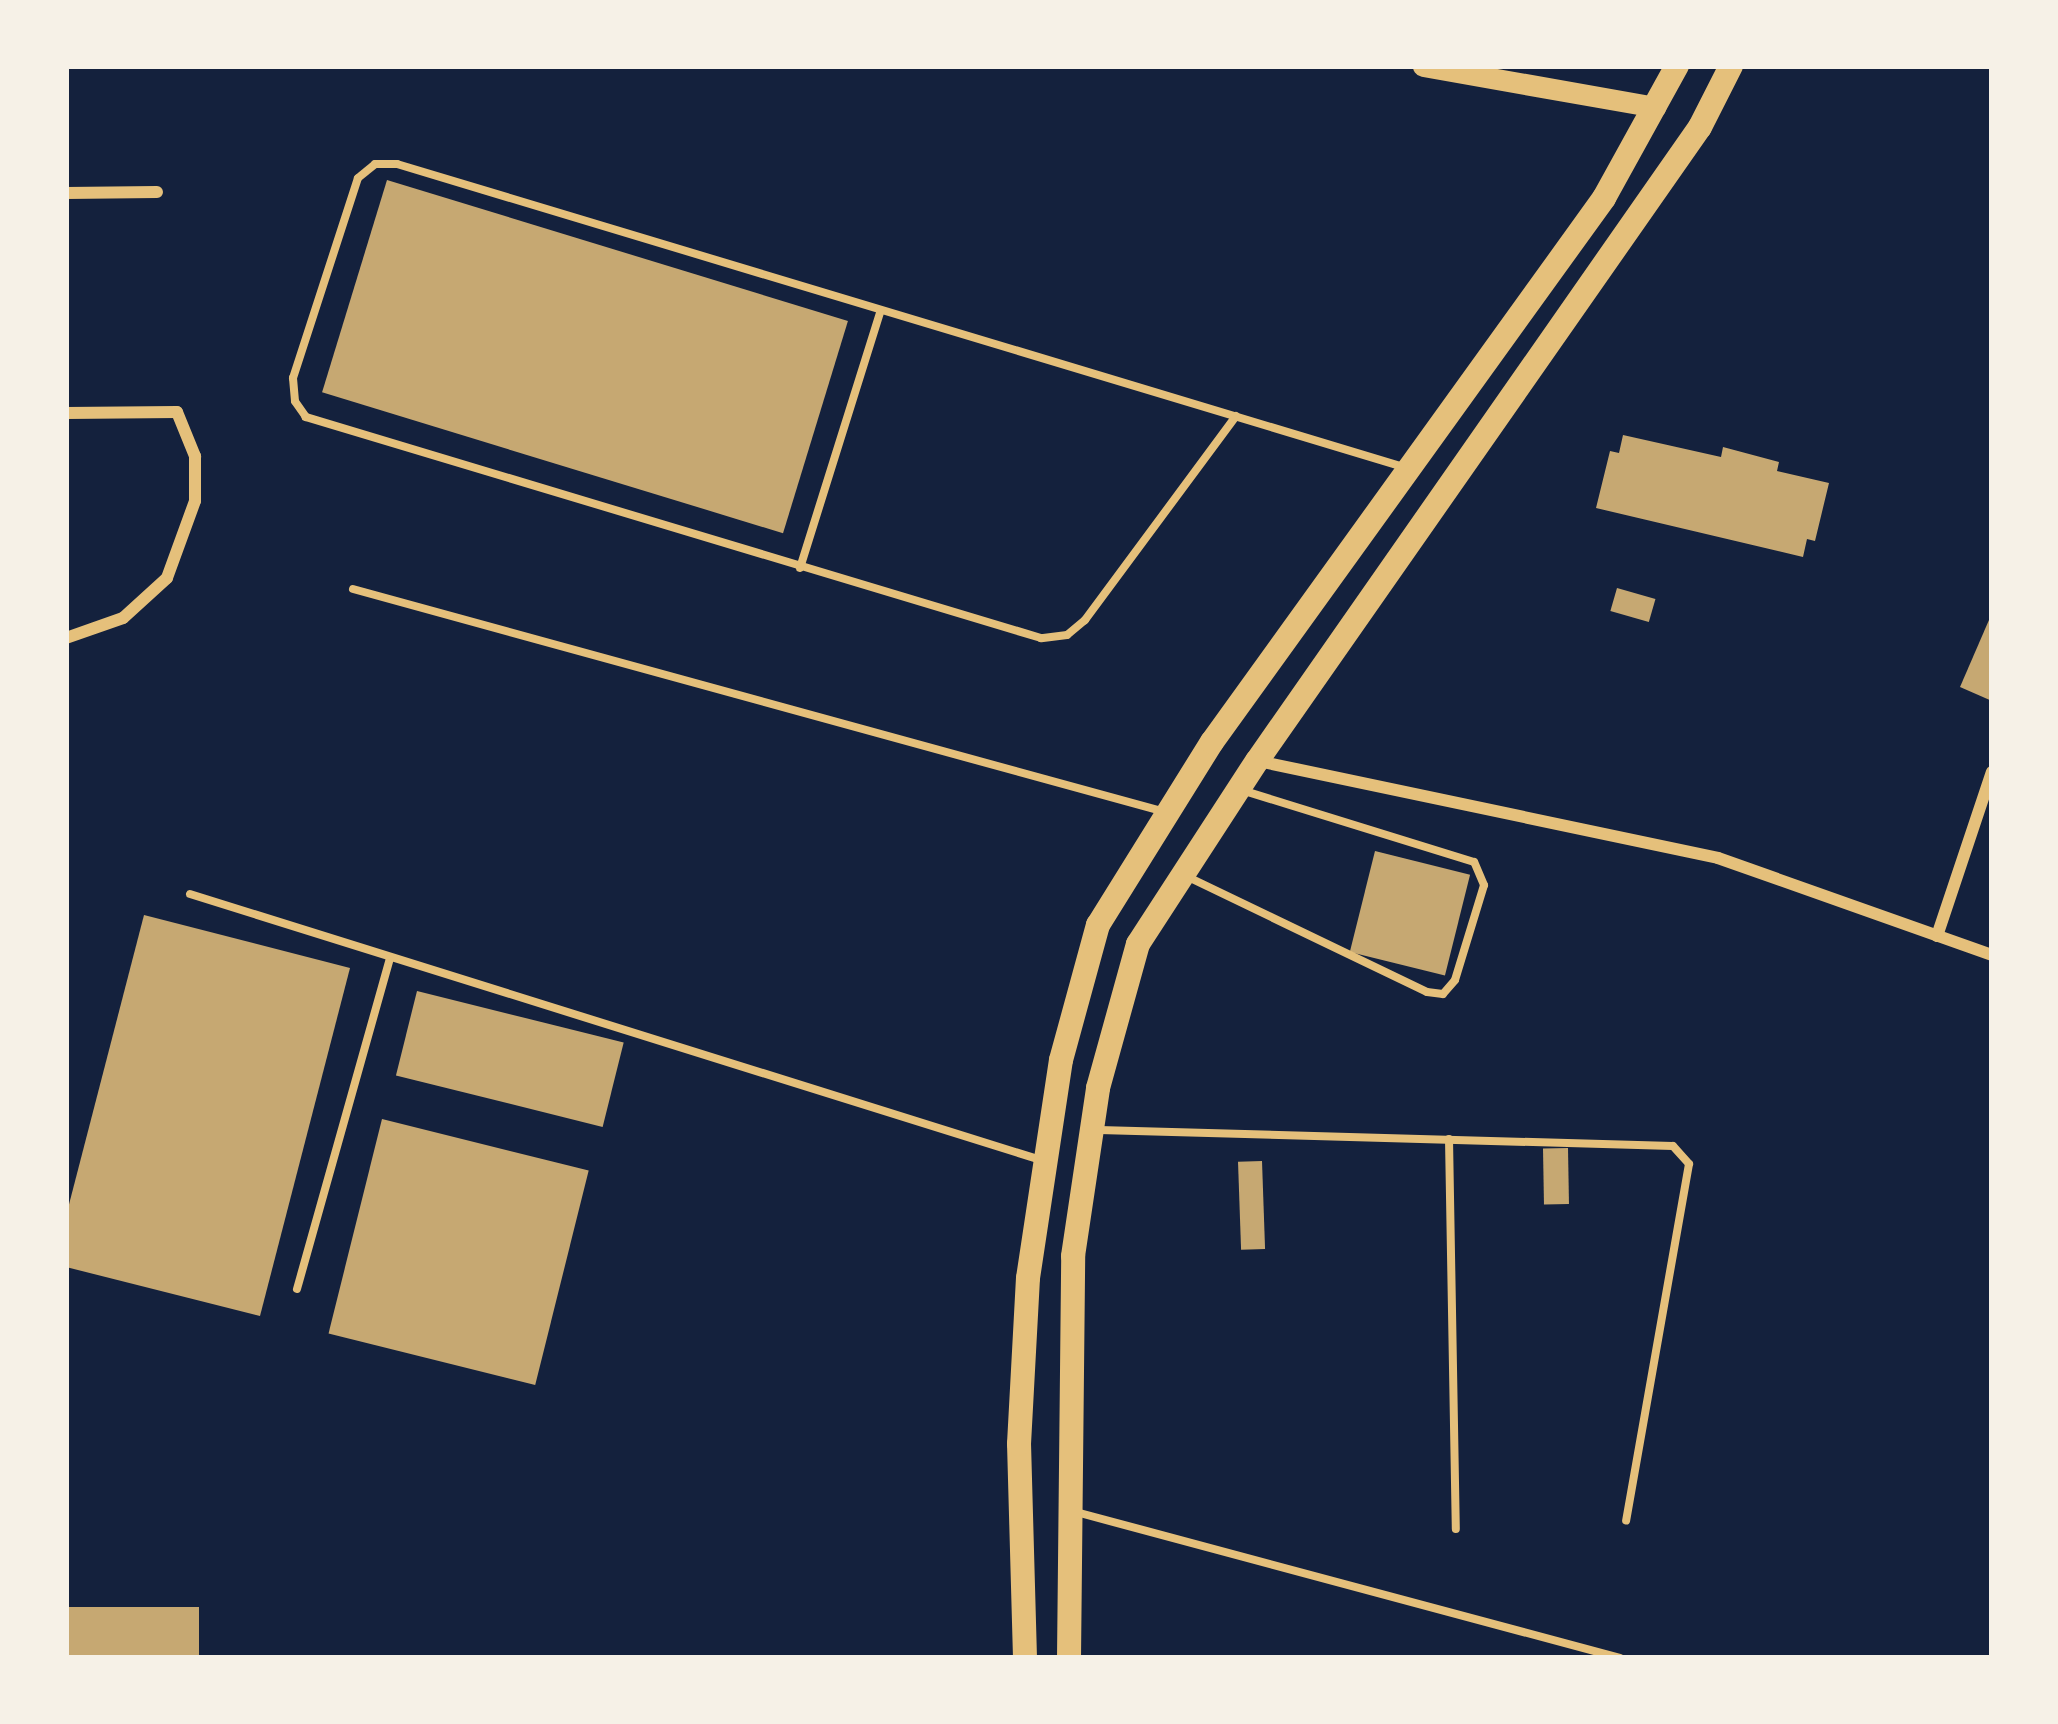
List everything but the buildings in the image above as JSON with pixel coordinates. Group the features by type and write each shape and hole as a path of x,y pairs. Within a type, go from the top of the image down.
{"main road":[{"path":"1025,1658 1019,1444 1028,1278 1042,1161 1061,1060 1098,925 1168,813 1604,197 1677,66"},
{"path":"1069,1658 1073,1256 1091,1130 1138,944 1257,761 1700,127 1731,66"}],"street":[{"path":"1423,66 1655,107"},
{"path":"66,193 157,192"},
{"path":"66,413 177,412 195,456 195,500 167,578 123,618 66,638"},
{"path":"1257,761 1718,858 1992,956"},
{"path":"1936,936 1992,772"}],"lane":[{"path":"1235,416 1114,585 1067,635 1024,636 306,417 295,401 296,360 358,178 375,164 397,164 1408,468"},
{"path":"800,568 881,310"},
{"path":"353,589 1168,813"},
{"path":"1183,875 1427,992 1443,994 1455,980 1484,885 1474,862 1239,789"},
{"path":"190,894 1042,1161"},
{"path":"297,1289 390,958"},
{"path":"1091,1130 1672,1146 1688,1164 1626,1520"},
{"path":"1449,1139 1456,1529"},
{"path":"1069,1510 1620,1658"}]}
